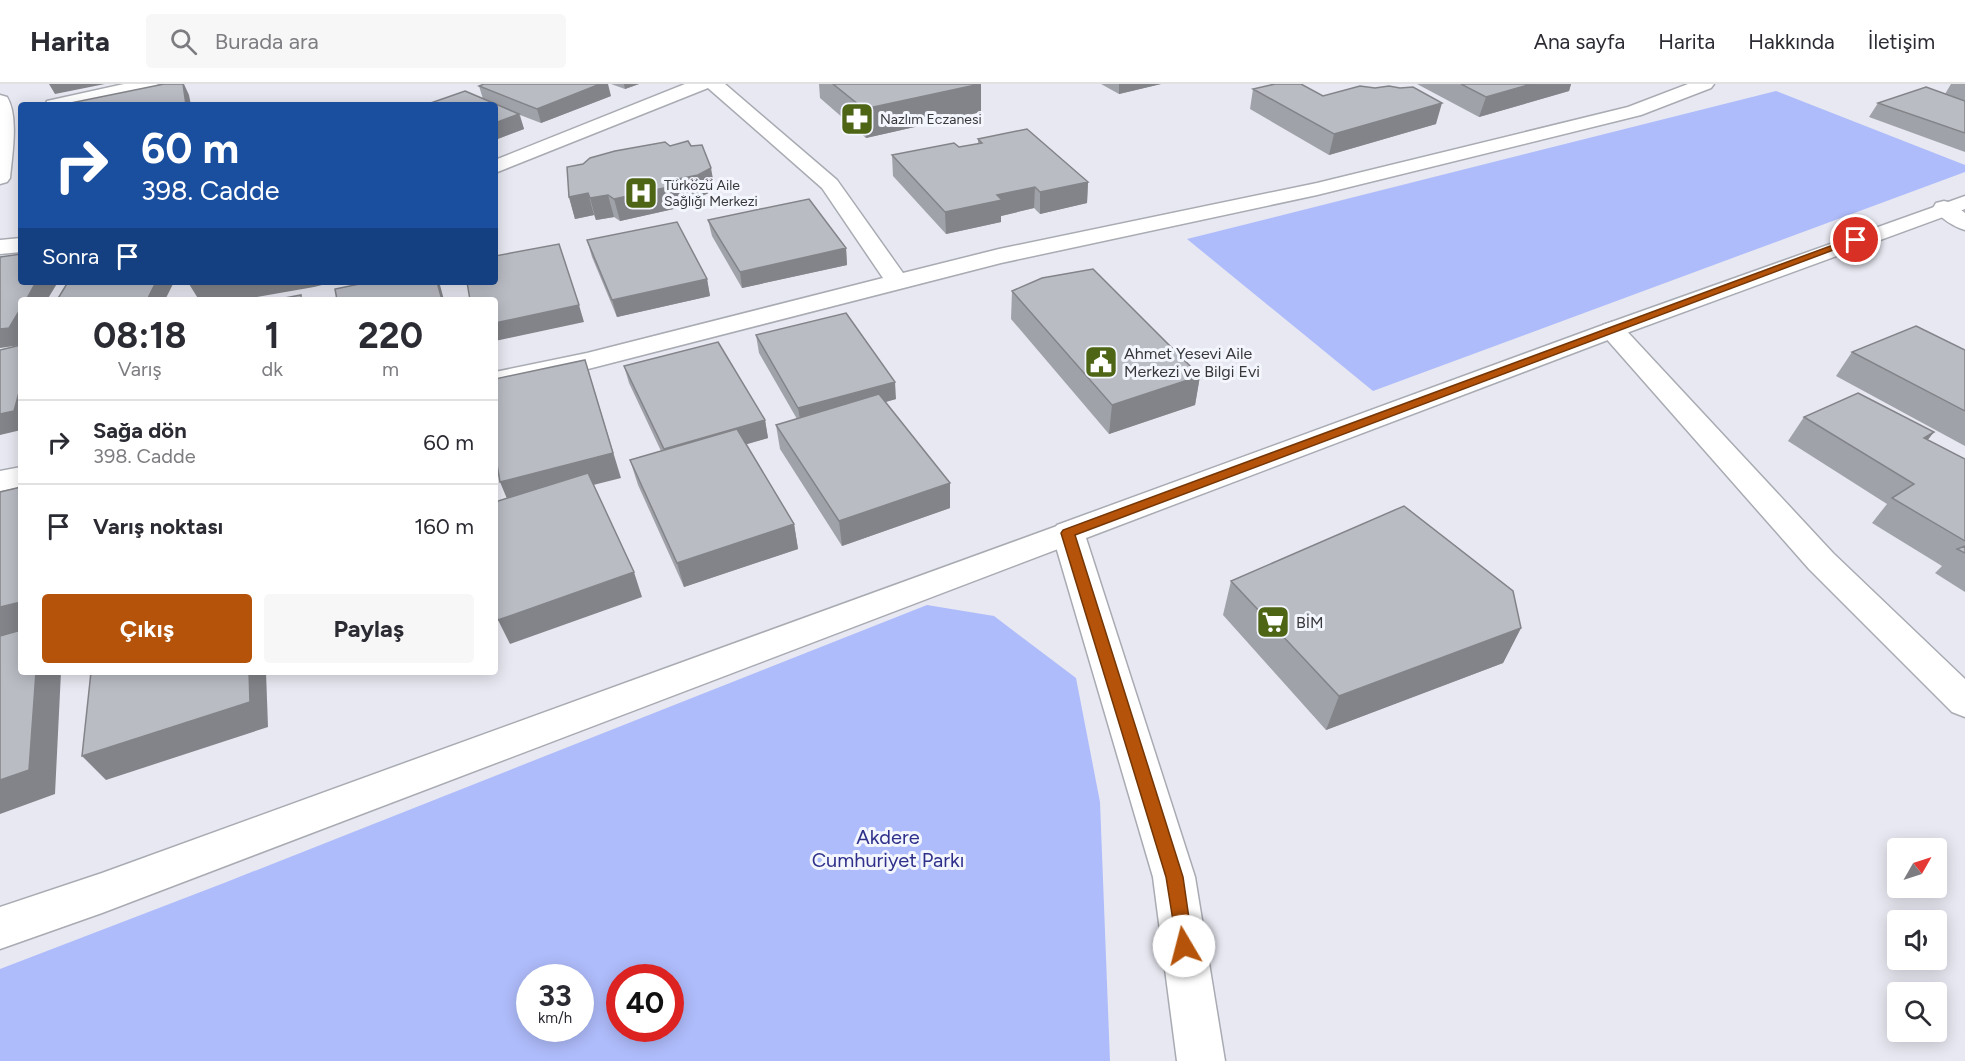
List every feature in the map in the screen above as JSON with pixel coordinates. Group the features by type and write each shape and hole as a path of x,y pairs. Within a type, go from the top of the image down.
{"street":[{"path":"68,102 149,84"},
{"path":"498,166 701,84"},
{"path":"714,84 830,184 898,283"},
{"path":"498,379 588,361 999,256 1317,189 1623,114 1705,84"},
{"path":"0,178 8,110"},
{"path":"0,928 113,889 1612,330 1960,212"},
{"path":"0,247 18,244"},
{"path":"1612,330 1821,561 1965,702"},
{"path":"0,481 18,478"},
{"path":"1068,533 1174,877 1201,1061"}],"green space":[{"path":"1776,91 1965,165 1965,172 1373,391 1187,239"},
{"name":"Akdere Cumhuriyet Parkı","path":"927,605 994,616 1076,678 1100,802 1110,1061 0,1061 0,969 224,883"}],"building":[{"path":"164,84 183,84 186,102 76,102"},
{"path":"484,84 600,84 537,109 479,86"},
{"path":"833,84 980,84 864,109"},
{"path":"1275,84 1301,84 1323,96 1360,86 1413,87 1442,103 1334,134 1253,89"},
{"path":"1461,84 1531,84 1486,97"},
{"path":"1926,87 1965,101 1965,133 1878,103"},
{"path":"465,91 491,102 434,102"},
{"path":"498,105 519,114 498,122"},
{"path":"1027,129 1088,182 1040,192 1035,187 997,195 1002,200 945,212 892,155 954,143 959,147 982,143 978,139"},
{"path":"688,141 691,146 702,145 711,168 698,175 678,179 682,184 614,199 608,195 590,198 588,193 569,197 567,167 583,164 590,158 615,151 665,142 670,146"},
{"path":"809,199 846,248 740,272 708,220"},
{"path":"677,222 707,279 612,300 587,240"},
{"path":"559,244 579,305 498,322 498,297 470,297 468,285 498,285 498,255"},
{"path":"18,254 18,285 34,285 28,297 18,297 18,313 9,328 0,329 0,257"},
{"path":"1093,269 1200,376 1112,405 1012,291 1042,278"},
{"path":"66,285 154,285 148,297 59,297"},
{"path":"354,285 438,285 441,297 336,297 335,289"},
{"path":"846,313 895,382 798,408 756,335"},
{"path":"1916,326 1965,350 1965,411 1852,352"},
{"path":"718,342 765,420 664,449 624,366"},
{"path":"18,346 18,396 14,411 0,414 0,350"},
{"path":"585,360 613,453 500,482 498,378"},
{"path":"1858,393 1934,432 1924,438 1965,459 1965,541 1892,498 1914,484 1804,417"},
{"path":"879,394 950,483 839,521 776,425"},
{"path":"737,429 794,524 677,563 630,460"},
{"path":"588,473 634,572 498,620 498,501"},
{"path":"18,488 18,603 0,607 0,492"},
{"path":"1404,506 1513,591 1521,628 1339,696 1231,581"},
{"path":"1965,546 1965,553 1957,549"},
{"path":"18,631 18,675 36,675 29,770 0,780 0,636"},
{"path":"91,675 249,675 250,702 82,756"}],"place":[{"name":"Nazlım Eczanesi","path":"857,119"},
{"name":"Türközü Aile Sağlığı Merkezi","path":"641,193"},
{"name":"Ahmet Yesevi Aile Merkezi ve Bilgi Evi","path":"1101,362"},
{"name":"BİM","path":"1273,622"}],"route":[{"path":"1184,946 1174,877 1068,533 1856,240"}]}
